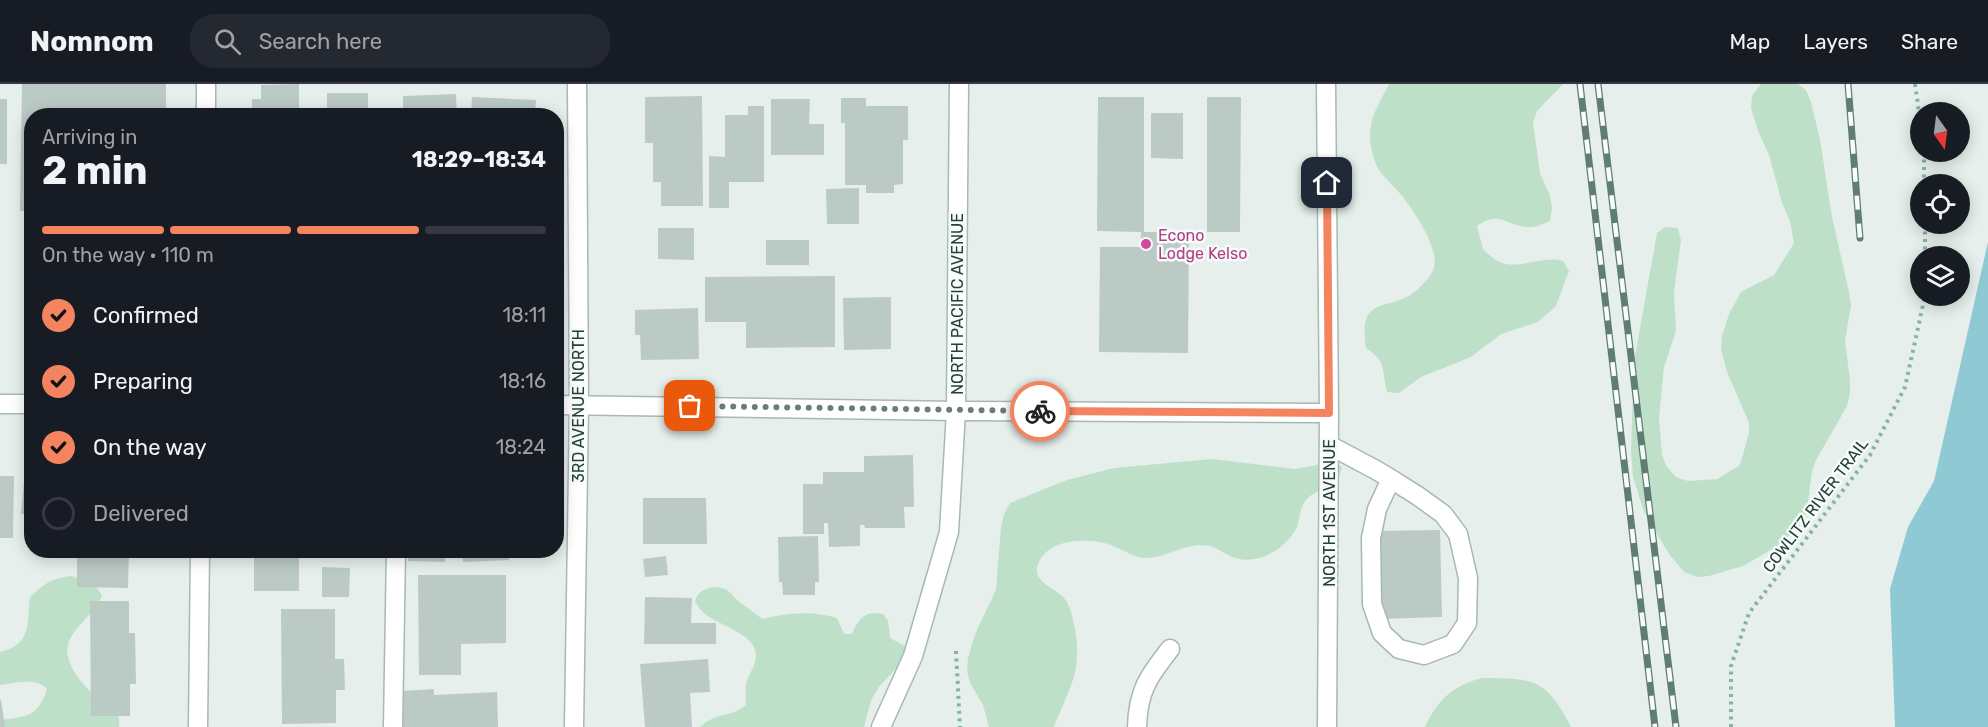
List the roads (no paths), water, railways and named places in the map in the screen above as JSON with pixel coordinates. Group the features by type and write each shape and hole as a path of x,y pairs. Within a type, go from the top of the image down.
{"street":[{"path":"206,84 206,108"},
{"name":"3RD AVENUE NORTH","path":"574,727 579,405 577,84"},
{"name":"NORTH PACIFIC AVENUE","path":"881,727 913,656 949,532 956,411 959,84"},
{"name":"NORTH 1ST AVENUE","path":"1326,84 1329,413 1327,727"},
{"path":"0,404 24,404"},
{"path":"564,405 956,411 1329,413"},
{"path":"1329,445 1391,479 1418,496 1443,514 1458,534 1468,578 1467,623 1453,644 1424,655 1399,649 1382,633 1372,604 1371,538 1377,509 1391,479"},
{"path":"198,727 200,558"},
{"path":"393,727 396,558"},
{"path":"1137,727 1137,711 1149,676 1170,649"}],"water":[{"path":"1988,242 1988,727 1895,727 1890,589 1908,527 1934,481"}],"railway":[{"path":"1580,84 1655,727"},
{"path":"1598,84 1676,727"},
{"path":"1848,84 1860,238"}],"place":[{"name":"Econo Lodge Kelso","path":"1146,244"}]}
